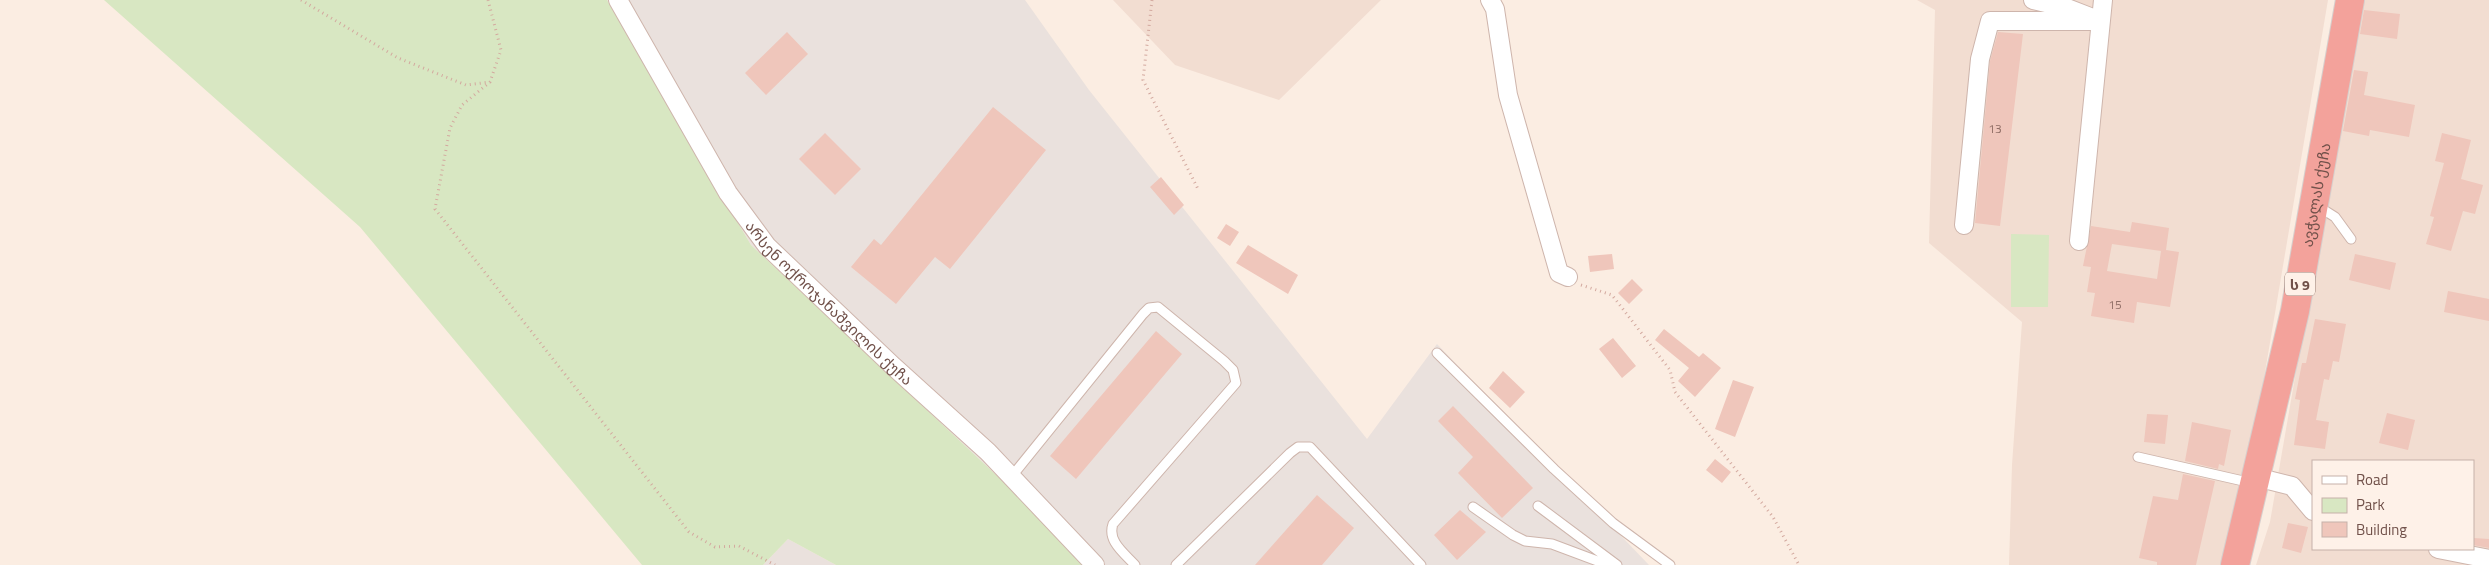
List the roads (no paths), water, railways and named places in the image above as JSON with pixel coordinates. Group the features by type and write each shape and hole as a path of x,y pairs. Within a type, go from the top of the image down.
{"highway":[{"name":"ავჭალას ქუჩა","path":"2235,565 2296,311 2350,0"}],"street":[{"name":"არსენ ოქროჯანაშვილის ქუჩა","path":"618,0 728,193 767,246 1012,476 1095,565"},
{"path":"1490,0 1496,8 1508,95 1560,273 1573,281"},
{"path":"2033,0 2067,8 2100,21"},
{"path":"2079,241 2103,0"},
{"path":"1964,225 1980,58 1990,21 2100,21"},
{"path":"2255,480 2292,486 2312,510"},
{"path":"2443,550 2489,559"}],"lane":[{"path":"2314,204 2336,217 2351,239"},
{"path":"1012,476 1142,314 1149,308 1158,307 1224,361 1233,370 1236,383 1113,524 1110,532 1114,542 1135,565"},
{"path":"1437,353 1554,469 1613,523 1670,565"},
{"path":"1176,565 1290,453 1298,447 1310,447 1422,565"},
{"path":"2138,457 2255,480"},
{"path":"1538,506 1617,565"},
{"path":"1473,507 1513,535 1525,541 1552,544 1608,565"}]}
